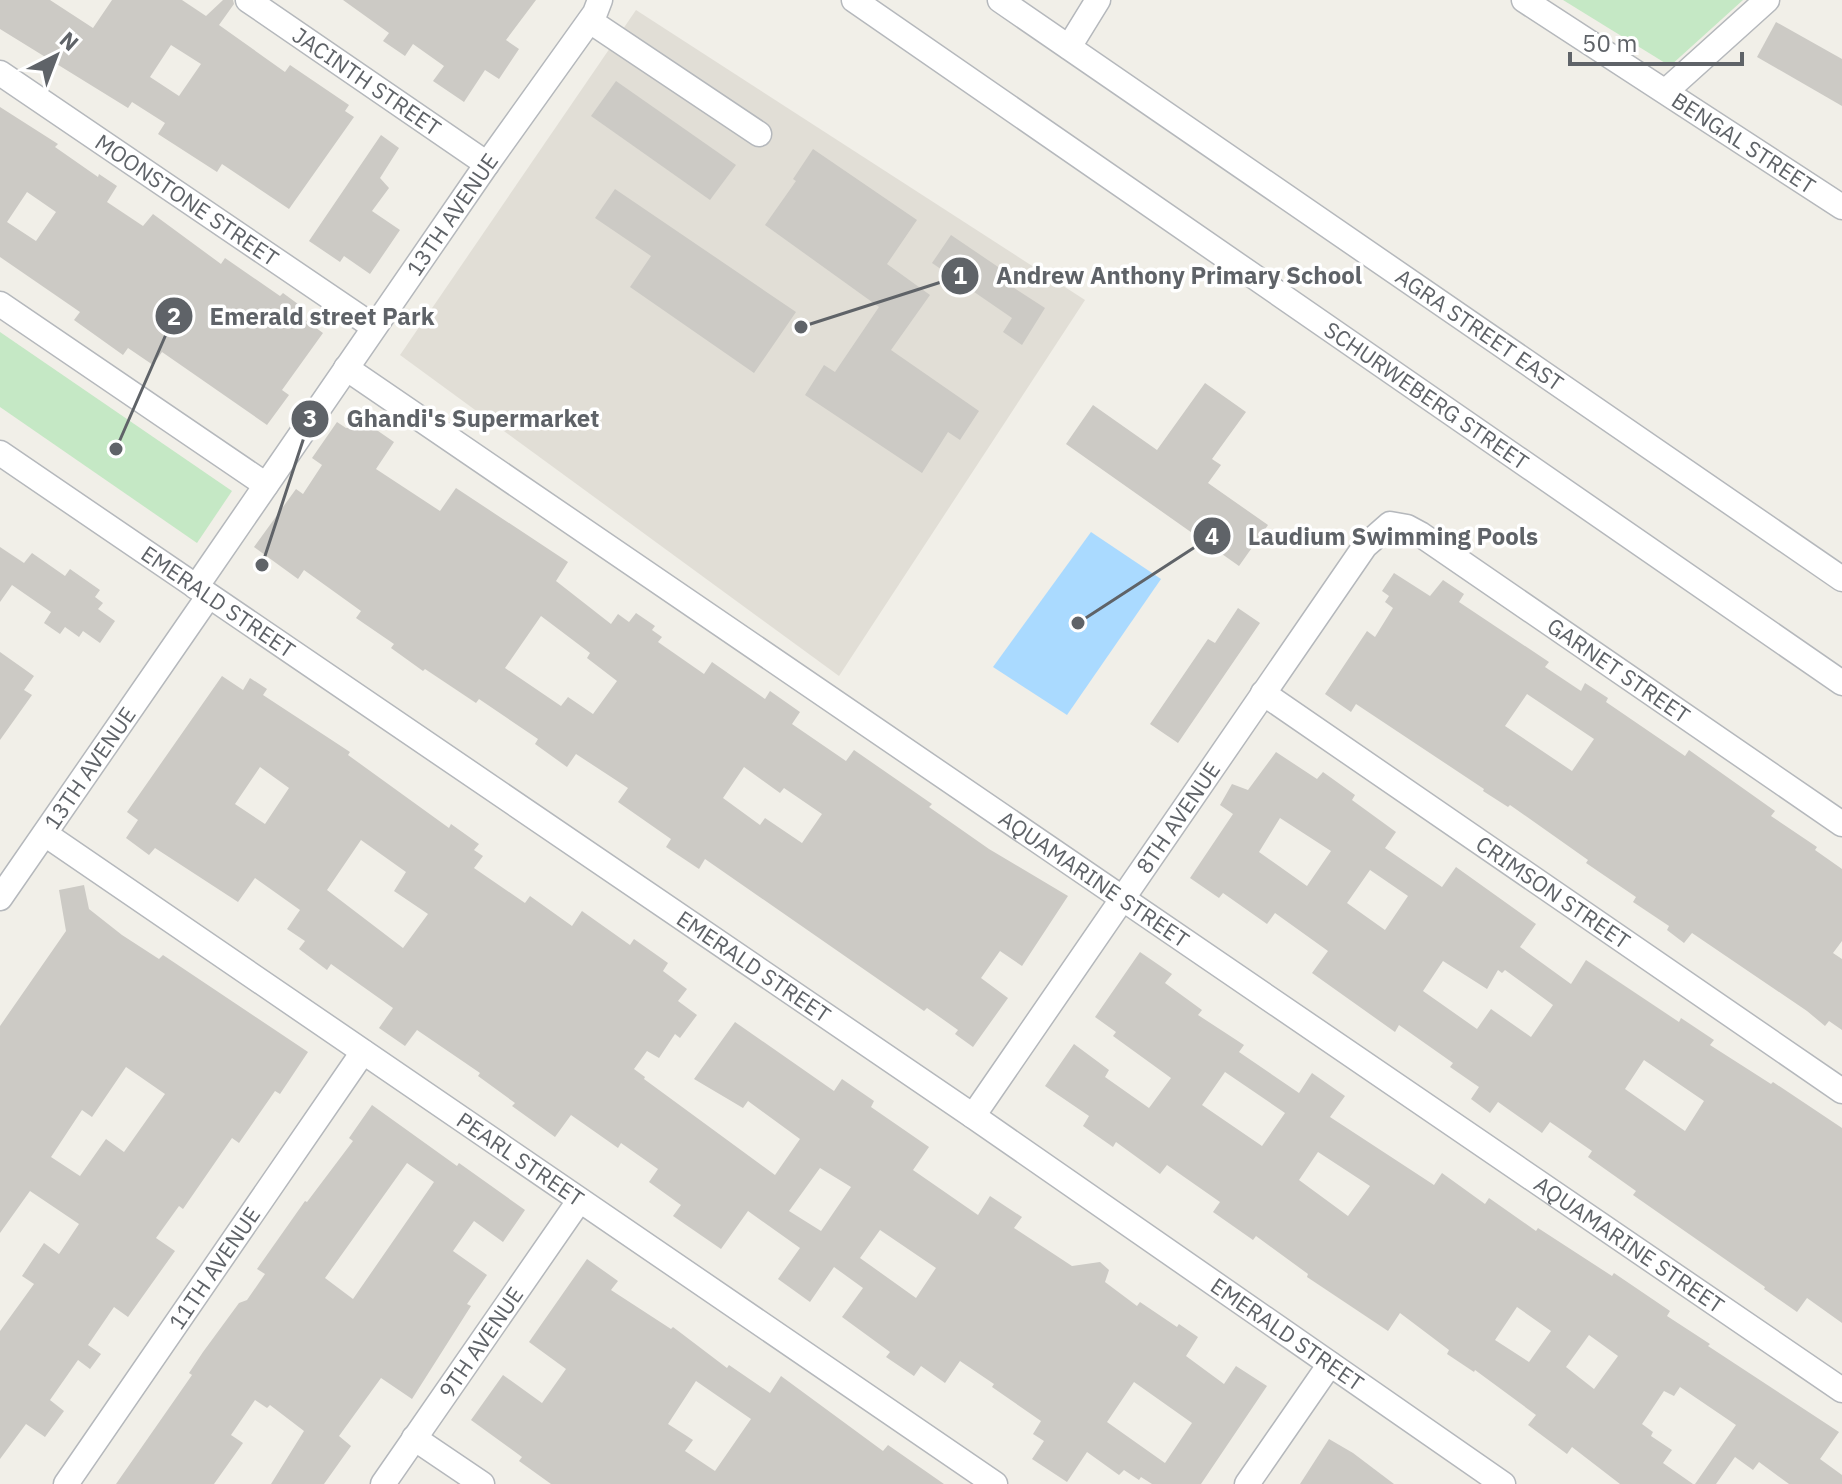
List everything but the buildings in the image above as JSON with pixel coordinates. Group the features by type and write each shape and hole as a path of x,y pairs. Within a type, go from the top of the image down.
{"street":[{"name":"JACINTH STREET","path":"248,0 487,164"},
{"name":"SCHURWEBERG STREET","path":"854,0 1842,683"},
{"name":"AGRA STREET EAST","path":"1000,0 1842,579"},
{"path":"1069,47 1098,0"},
{"name":"BENGAL STREET","path":"1524,0 1842,207"},
{"path":"1666,91 1767,0"},
{"name":"13TH AVENUE","path":"0,898 202,592 266,485 595,10"},
{"path":"595,10 759,134"},
{"name":"MOONSTONE STREET","path":"0,73 374,327"},
{"path":"0,304 266,485"},
{"name":"AQUAMARINE STREET","path":"346,368 1842,1390"},
{"name":"EMERALD STREET","path":"0,453 973,1116 1503,1484"},
{"name":"8TH AVENUE","path":"973,1116 1365,546 1390,524"},
{"name":"GARNET STREET","path":"1390,524 1407,527 1420,534 1842,824"},
{"name":"CRIMSON STREET","path":"1263,693 1842,1091"},
{"name":"PEARL STREET","path":"45,834 995,1484"},
{"name":"11TH AVENUE","path":"66,1484 363,1052"},
{"name":"9TH AVENUE","path":"383,1484 579,1201"},
{"path":"1247,1484 1330,1364"},
{"path":"414,1438 482,1484"}],"shaded area":[{"path":"636,10 1085,300 839,676 400,355"}],"green space":[{"path":"1563,0 1743,0 1670,66"},
{"path":"0,332 232,491 197,543 0,407"}],"water":[{"path":"1091,532 1161,579 1067,715 993,667"}],"place":[{"name":"Andrew Anthony Primary School","path":"801,327"},
{"name":"Emerald street Park","path":"116,449"},
{"name":"Ghandi's Supermarket","path":"262,565"},
{"name":"Laudium Swimming Pools","path":"1078,623"}]}
